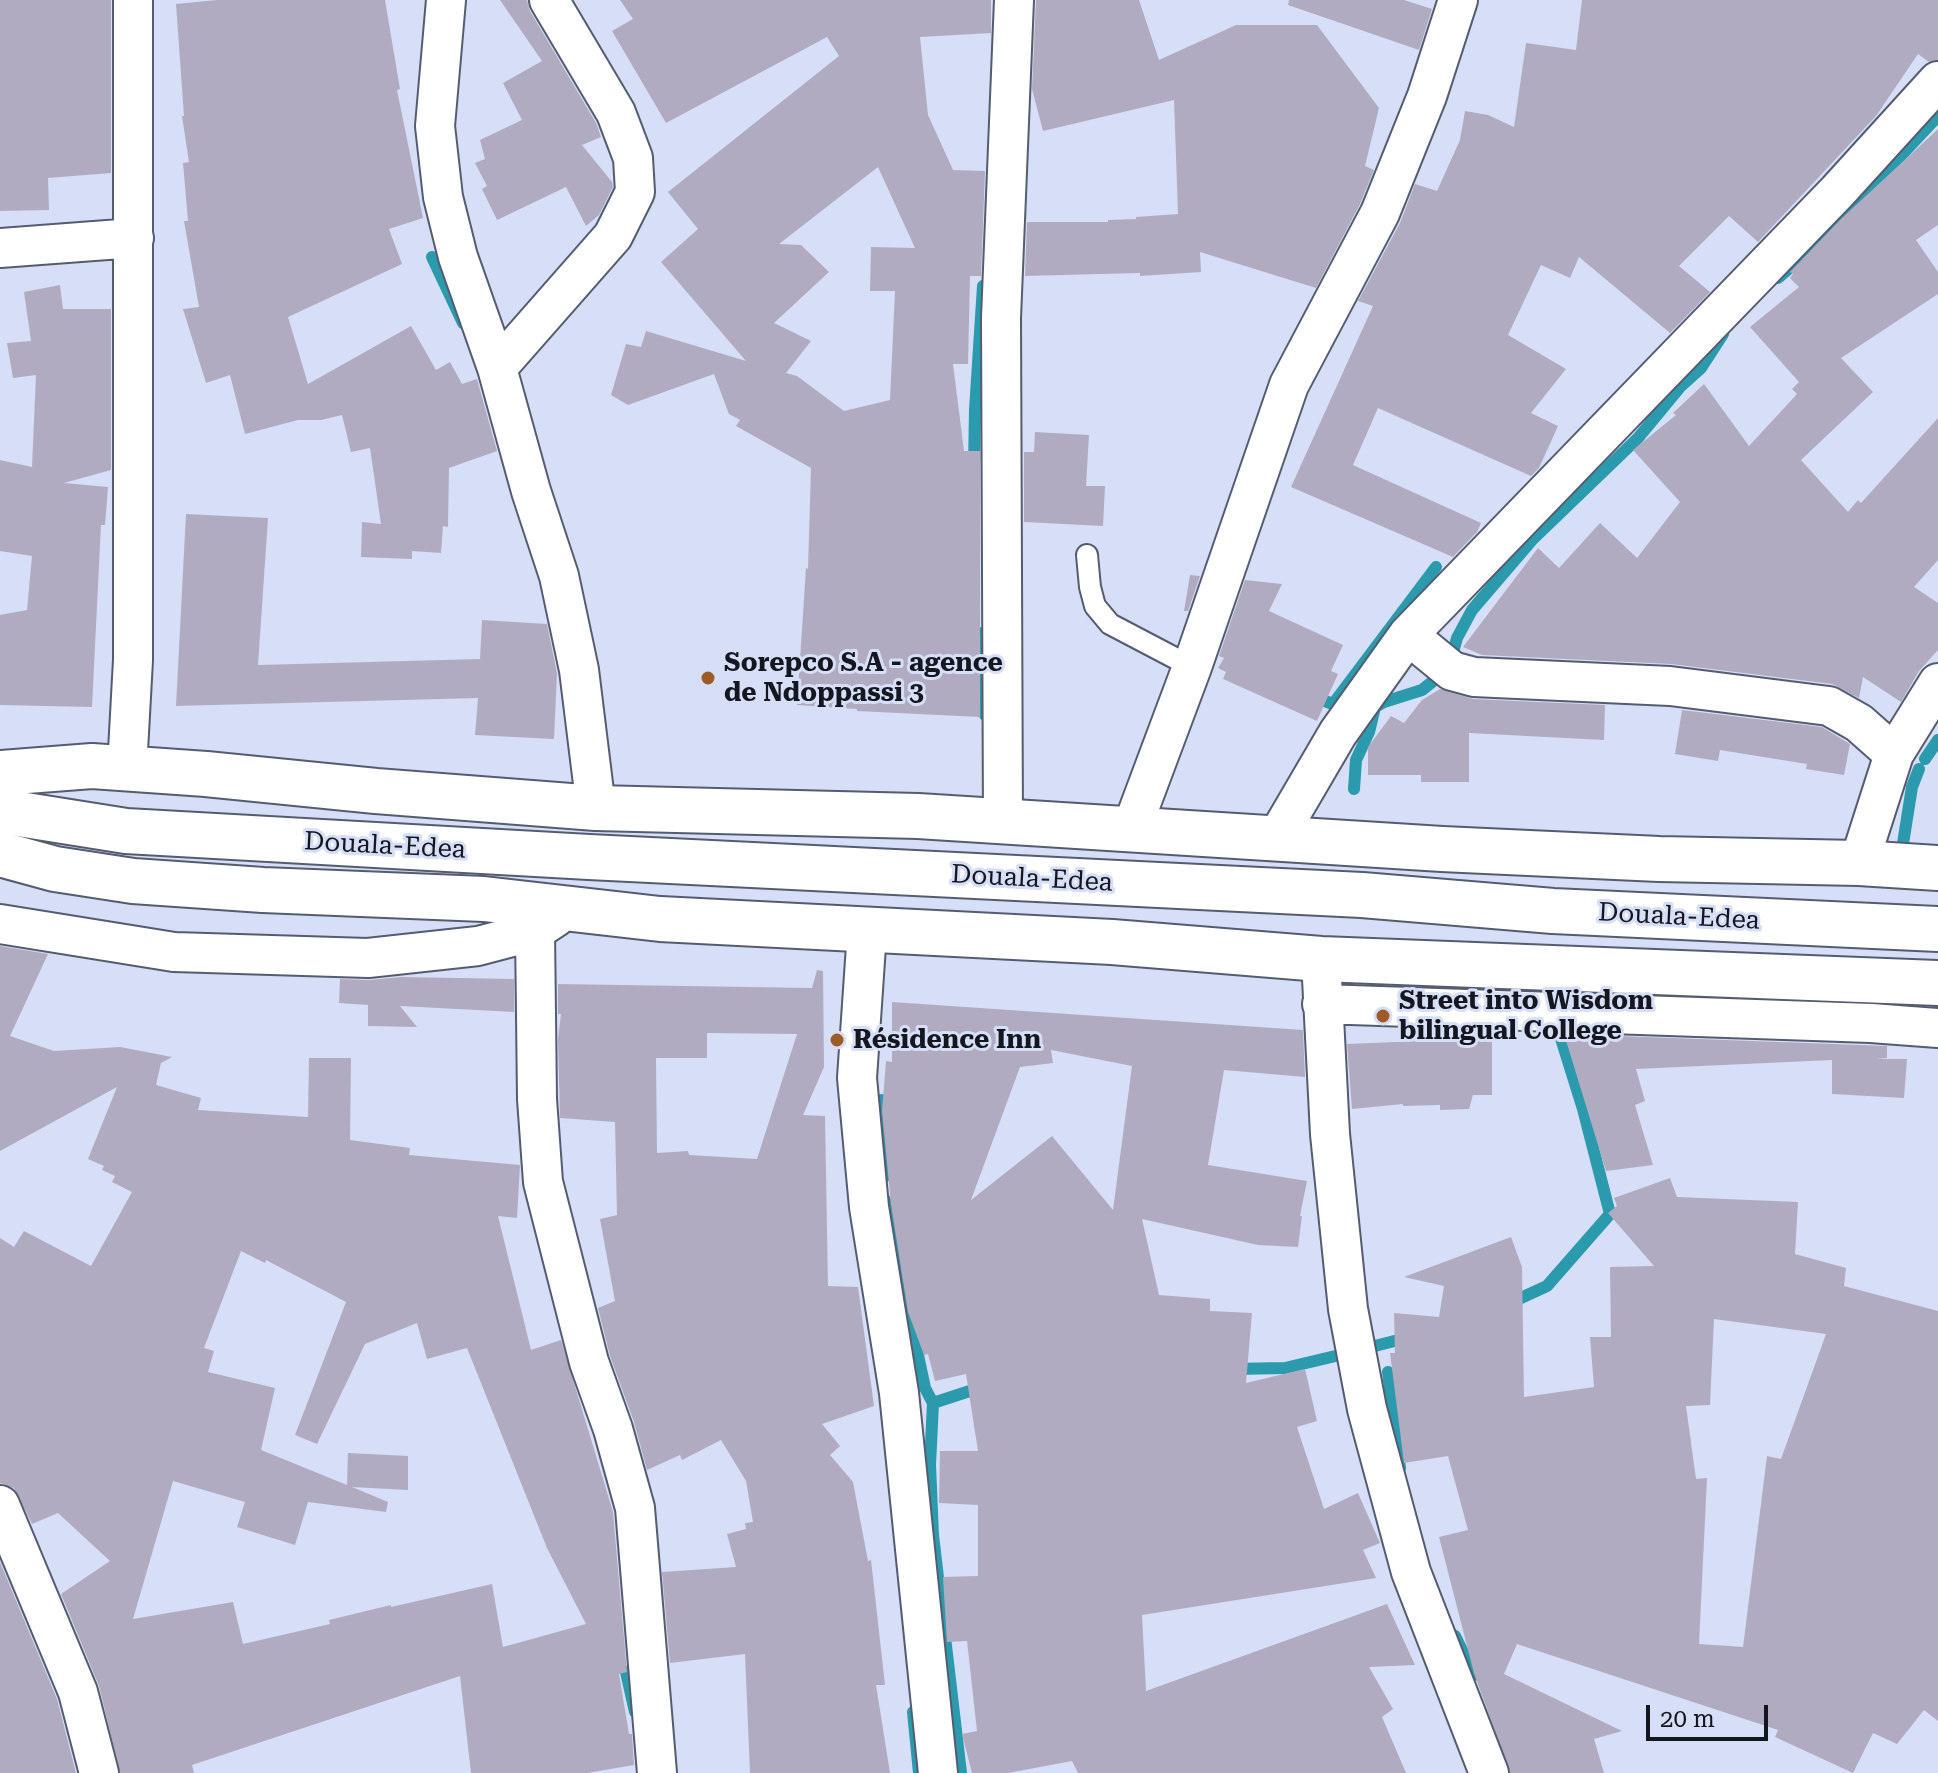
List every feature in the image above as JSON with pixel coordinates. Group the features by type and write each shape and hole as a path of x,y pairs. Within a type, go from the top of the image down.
{"main road":[{"path":"0,773 92,766 596,808 918,816 1659,859 1859,863 1938,868"},
{"name":"Douala-Edea","path":"0,811 126,831 573,857 1362,895 1553,911 1938,929"},
{"name":"Douala-Edea","path":"0,837 126,831"},
{"path":"0,854 55,869 133,881 484,899 552,919 660,919 819,926 1112,942 1321,959 1938,983"}],"street":[{"path":"127,769 133,660 133,0"},
{"path":"446,0 435,126 443,197 458,257 497,368 531,491 559,576 579,670 596,808"},
{"path":"497,368 613,236 635,192 633,158 616,113 549,0"},
{"path":"1003,823 1001,318 1014,0"},
{"path":"1131,830 1192,667 1289,385 1380,213 1427,96 1458,0"},
{"path":"1276,839 1338,733 1408,635 1838,191 1938,81"},
{"path":"0,248 134,238"},
{"path":"1408,635 1452,671 1474,677 1670,686 1829,706 1859,723 1894,754"},
{"path":"1859,863 1894,754 1938,683"},
{"path":"0,924 174,952 368,958 478,946 552,919 537,1099 543,1182 589,1362 613,1429 635,1508 657,1773"},
{"path":"867,931 857,1078 869,1207 899,1393 938,1773"},
{"path":"1321,959 1330,1134 1348,1309 1367,1409 1411,1572 1489,1773"},
{"path":"1322,1004 1856,1022 1938,1028"},
{"path":"0,1505 78,1692 99,1773"}],"lane":[{"path":"1087,555 1095,606 1110,624 1192,667"}],"building":[{"path":"0,0 111,0 111,173 48,178 49,210 0,211"},
{"path":"217,0 385,0 400,89 397,90 423,218 389,229 402,264 288,317 308,384 411,326 436,370 450,362 462,384 477,379 497,451 449,468 448,527 443,526 441,553 412,551 412,559 361,557 362,522 381,524 370,448 351,452 342,415 321,420 298,420 245,434 230,375 206,383 183,309 199,307 184,221 188,221 183,163 189,162 182,116 176,4"},
{"path":"500,0 527,0 530,11 596,123 601,137 582,145 613,187 599,215 586,226 566,187 497,220 482,189 487,186 475,163 485,159 480,140 522,120 503,83 542,61"},
{"path":"620,0 991,0 991,33 920,37 928,115 953,170 985,171 981,276 970,276 968,364 953,364 964,451 980,451 980,717 797,705 808,569 811,468 736,426 740,420 729,414 714,374 628,405 611,395 626,344 641,347 646,331 746,361 661,262 698,229 668,192 839,56 827,37 666,123 612,31 633,19","holes":["878,167 915,248 871,247 870,291 895,291 890,400 844,411 797,376 786,373 811,341 774,323 829,272 801,245 779,244"]},
{"path":"1036,0 1139,0 1159,60 1236,25 1317,25 1379,108 1365,166 1374,170 1360,204 1316,288 1200,252 1201,272 1140,276 1140,273 1025,276 1027,222 1108,222 1178,214 1174,100 1043,131 1032,89"},
{"path":"1289,0 1404,0 1432,9 1419,50 1288,5"},
{"path":"1582,0 1938,0 1938,60 1929,62 1918,54 1876,116 1758,242 1729,216 1679,266 1710,292 1670,333 1579,257 1570,278 1541,265 1508,335 1566,369 1531,413 1558,426 1539,468 1531,476 1378,408 1353,465 1481,523 1477,532 1453,557 1291,487 1373,306 1358,301 1400,223 1415,184 1437,191 1460,140 1465,111 1488,115 1514,127 1526,43 1576,50"},
{"path":"1938,129 1938,225 1916,240 1938,272 1938,294 1841,358 1873,392 1801,460 1848,512 1858,500 1861,503 1938,418 1938,560 1914,587 1938,603 1938,650 1919,671 1901,702 1863,677 1859,698 1832,684 1671,664 1482,655 1463,647 1538,548 1559,568 1600,523 1637,558 1680,502 1633,450 1676,415 1673,413 1704,384 1749,446 1797,394 1792,389 1799,382 1750,327 1799,287 1790,278 1793,274 1790,272 1841,219"},
{"path":"60,285 63,309 111,309 111,470 64,483 108,487 105,525 101,525 92,707 0,705 0,615 27,610 32,556 0,551 0,460 32,467 36,375 13,378 7,343 31,341 24,292"},
{"path":"1035,432 1089,435 1086,486 1105,486 1103,526 1024,522 1024,452 1034,452"},
{"path":"186,514 268,518 258,665 480,659 482,620 547,624 557,673 554,739 475,735 478,698 176,706"},
{"path":"1190,575 1200,576 1188,611 1184,611"},
{"path":"1245,580 1282,584 1269,611 1343,645 1331,671 1338,674 1317,721 1223,679 1226,672 1218,668 1224,658 1219,656"},
{"path":"1440,689 1473,699 1605,705 1604,740 1469,733 1469,782 1421,782 1421,775 1368,775 1368,747 1391,716 1404,723 1422,700"},
{"path":"1682,710 1822,727 1850,744 1844,775 1806,769 1807,764 1720,750 1718,761 1675,754"},
{"path":"0,946 48,954 10,1036 54,1051 120,1047 172,1057 161,1063 156,1085 201,1098 198,1110 308,1117 309,1058 351,1058 350,1140 410,1148 409,1155 520,1165 517,1218 498,1216 531,1350 561,1340 613,1512 627,1672 619,1674 629,1734 632,1734 634,1765 587,1773 471,1773 460,1676 192,1765 194,1773 120,1773 99,1686 61,1594 110,1561 58,1513 32,1524 14,1488 0,1483 0,1238 14,1247 24,1231 91,1266 132,1192 112,1182 115,1176 102,1170 104,1166 88,1159 117,1087 0,1151","holes":["241,1251 265,1263 266,1260 346,1302 295,1435 317,1444 365,1344 417,1323 427,1359 467,1348 547,1548 586,1624 503,1647 492,1584 391,1605 329,1620 330,1624 243,1644 233,1602 133,1619 173,1481 245,1502 237,1527 295,1545 308,1502 386,1512 388,1502 352,1487 408,1490 408,1456 348,1453 347,1485 261,1450 275,1388 208,1372 214,1351 204,1348"]},
{"path":"817,970 823,971 824,1067 803,1115 825,1116 828,1286 858,1287 874,1406 822,1424 840,1446 830,1455 853,1482 868,1561 871,1560 885,1685 876,1685 890,1773 750,1773 745,1654 670,1663 662,1572 736,1567 727,1534 746,1529 745,1523 753,1522 746,1481 721,1440 682,1460 680,1455 647,1470 634,1422 610,1356 598,1308 615,1301 600,1219 617,1215 615,1122 560,1118 558,1039 561,1014 558,1014 558,984 812,988","holes":["707,1033 797,1034 757,1159 689,1155 688,1151 657,1153 656,1058 707,1058"]},
{"path":"340,979 514,979 514,1012 400,1006 417,1027 368,1026 368,1005 339,1003"},
{"path":"892,1002 1303,1030 1305,1077 1224,1070 1208,1165 1307,1181 1298,1247 1258,1245 1142,1219 1159,1295 1210,1299 1210,1311 1252,1313 1246,1383 1305,1369 1317,1421 1297,1427 1324,1509 1358,1493 1380,1543 1363,1550 1376,1578 1142,1615 1146,1691 1387,1604 1415,1665 1369,1667 1393,1709 1382,1717 1406,1773 1078,1773 1072,1761 1008,1773 972,1773 962,1734 977,1731 967,1641 947,1642 943,1577 978,1576 978,1505 939,1503 940,1451 978,1451 966,1374 935,1381 928,1354 924,1355 908,1312 891,1204 882,1111 886,1061 892,1062","holes":["1051,1050 1132,1066 1113,1210 1052,1136 971,1200 1020,1067 1053,1063"]},
{"path":"1564,1034 1887,1046 1887,1058 1876,1059 1907,1059 1904,1098 1832,1094 1832,1060 1636,1069 1645,1101 1635,1105 1653,1165 1606,1171"},
{"path":"1492,1038 1492,1095 1473,1095 1469,1109 1440,1110 1440,1105 1403,1104 1352,1109 1347,1044"},
{"path":"1670,1178 1677,1197 1798,1202 1795,1254 1846,1268 1844,1286 1938,1311 1938,1721 1924,1710 1897,1744 1873,1733 1853,1773 1775,1737 1778,1730 1517,1644 1504,1674 1622,1731 1594,1739 1604,1773 1510,1773 1474,1673 1439,1537 1468,1530 1448,1456 1404,1463 1390,1353 1395,1353 1394,1313 1439,1317 1444,1286 1404,1277 1511,1237 1522,1267 1524,1397 1594,1387 1590,1337 1611,1337 1610,1267 1654,1266 1608,1213 1617,1206 1614,1198","holes":["1714,1319 1826,1334 1781,1459 1767,1456 1743,1647 1699,1644 1707,1478 1696,1479 1686,1406 1710,1405"]},
{"path":"0,1562 57,1699 76,1773 0,1773"}],"waterway":[{"path":"1778,278 1820,242 1938,116"},
{"path":"432,257 463,323"},
{"path":"974,467 983,286"},
{"path":"1354,789 1356,760 1369,732 1375,707 1422,690 1442,674 1450,663 1457,638 1472,610 1532,540 1638,438 1681,386 1701,368 1723,334"},
{"path":"1322,700 1333,704 1436,567"},
{"path":"979,633 985,715"},
{"path":"1925,759 1938,740"},
{"path":"1901,856 1912,787 1919,769"},
{"path":"1510,1303 1547,1286 1610,1214 1583,1109 1558,1029"},
{"path":"882,1100 884,1177"},
{"path":"885,1200 925,1388 933,1403 930,1465 933,1535 961,1773"},
{"path":"1367,1348 1410,1337"},
{"path":"1233,1369 1285,1368 1344,1354"},
{"path":"1388,1372 1400,1468"},
{"path":"933,1403 982,1387"},
{"path":"1455,1636 1474,1675"},
{"path":"626,1672 635,1712"},
{"path":"913,1712 919,1773"}],"place":[{"name":"Sorepco S.A - agence de Ndoppassi 3","path":"708,678"},
{"name":"Street into Wisdom bilingual College","path":"1383,1016"},
{"name":"Résidence Inn","path":"837,1040"}]}
